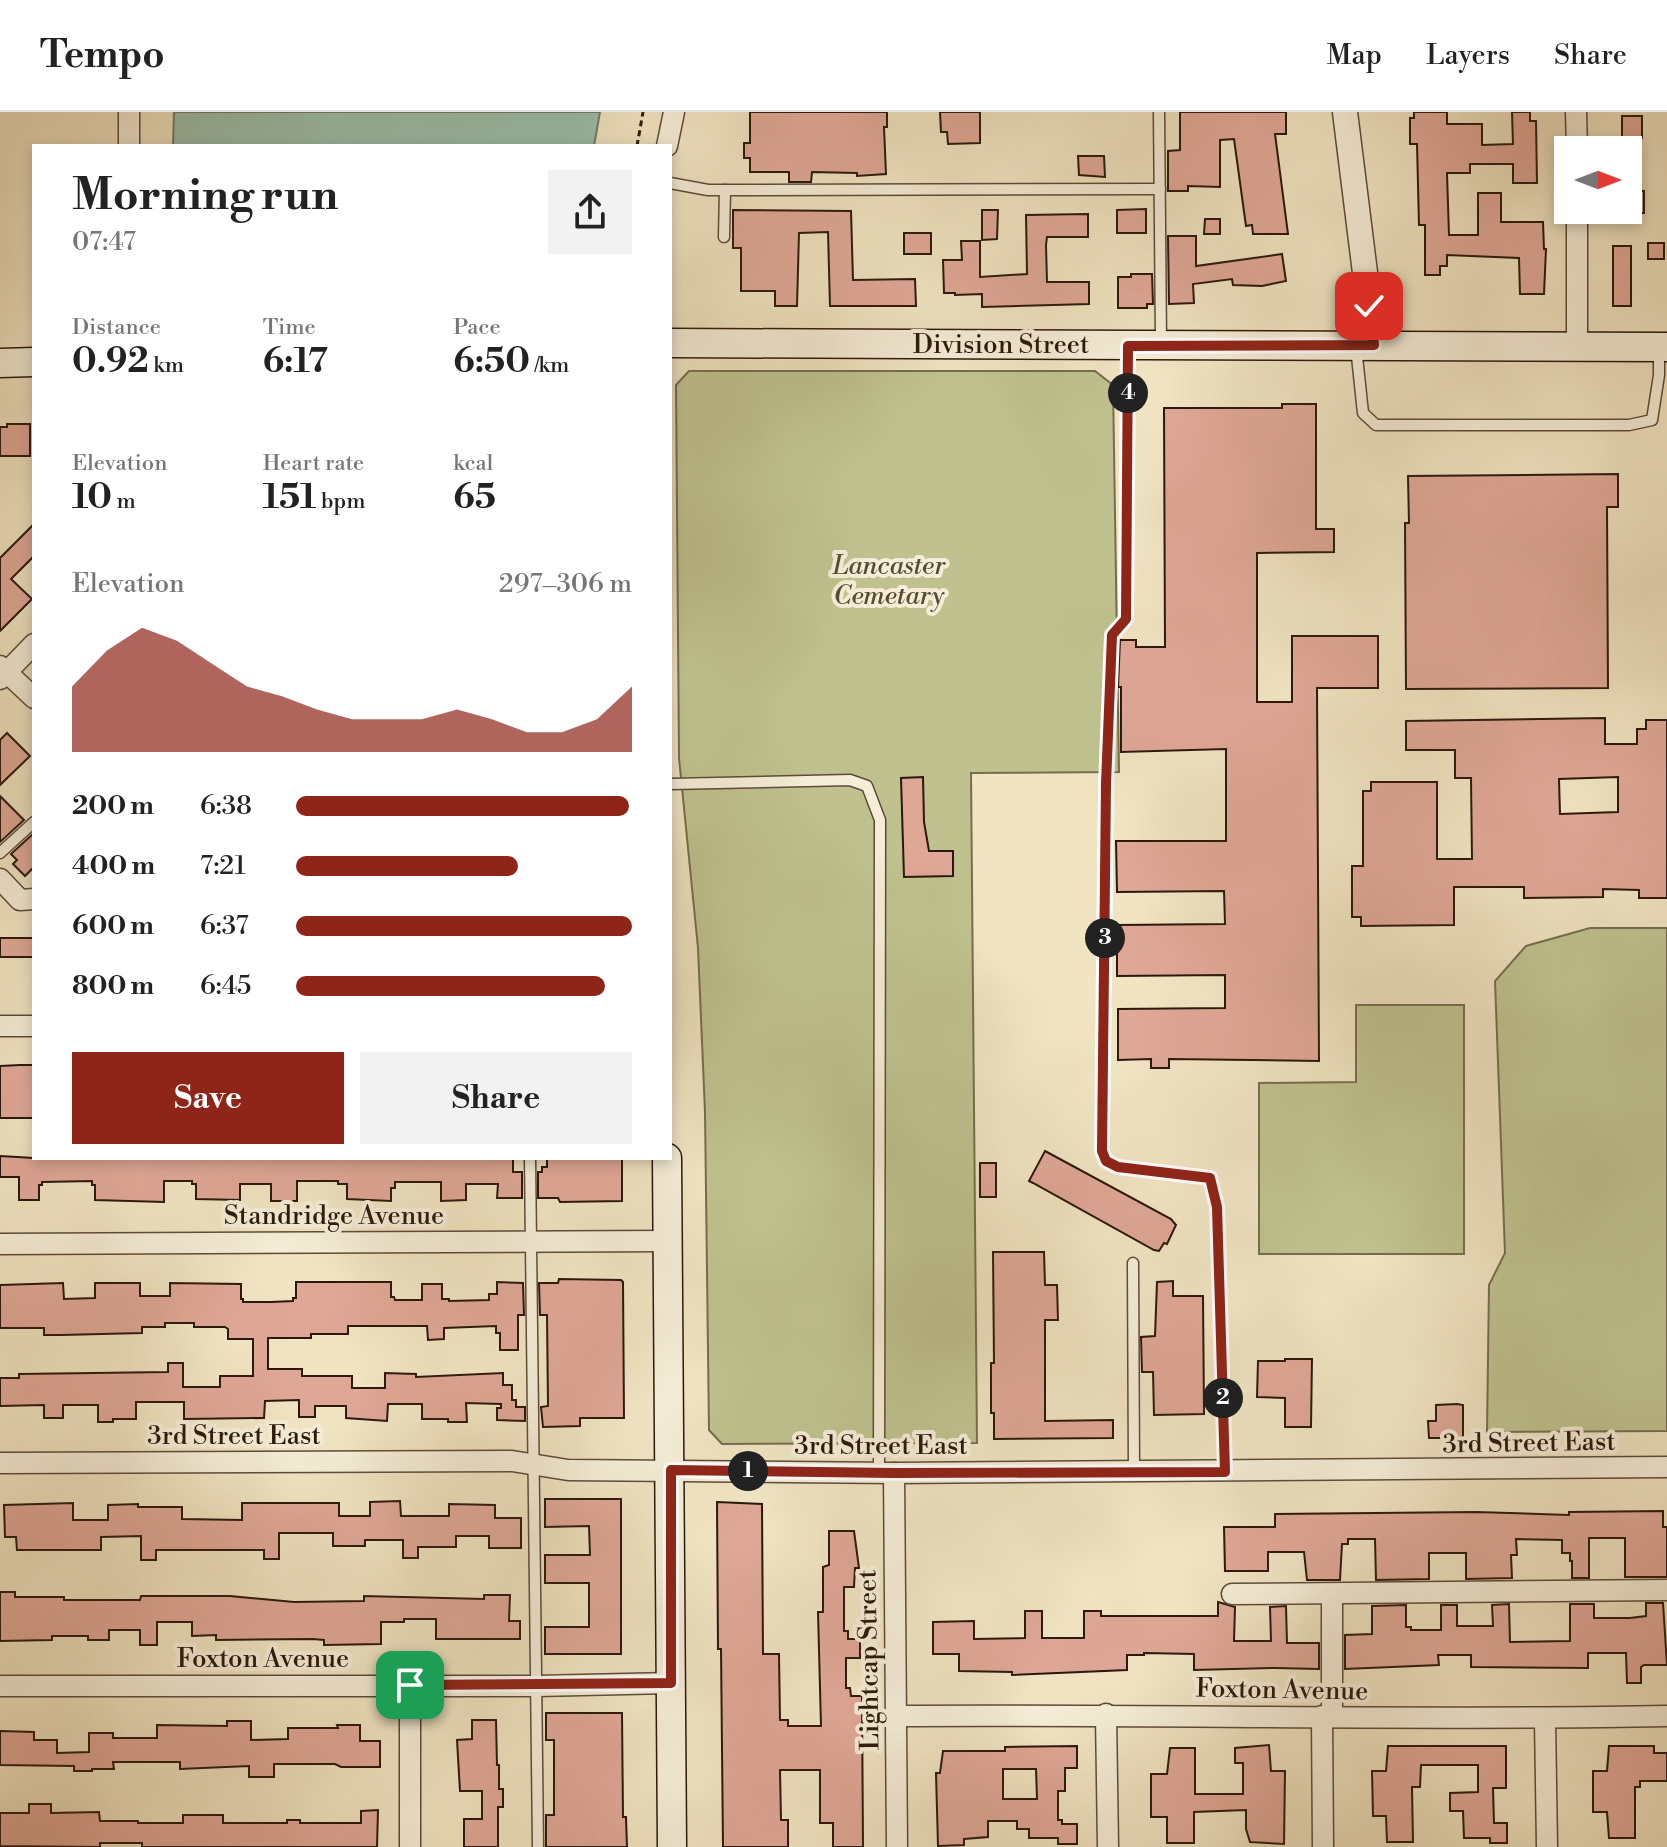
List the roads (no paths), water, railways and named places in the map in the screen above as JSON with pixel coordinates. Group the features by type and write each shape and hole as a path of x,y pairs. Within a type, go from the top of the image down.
{"main road":[{"name":"Division Street","path":"672,343 1663,347"},
{"path":"0,363 32,362"},
{"path":"667,1160 672,1847"}],"street":[{"path":"129,112 129,144"},
{"path":"667,144 674,112"},
{"path":"1345,112 1365,345"},
{"path":"1576,112 1577,136"},
{"path":"1577,224 1577,346"},
{"path":"32,646 2,673 32,696"},
{"path":"0,879 20,900 32,899"},
{"path":"0,1026 32,1026"},
{"name":"Standridge Avenue","path":"0,1244 668,1241"},
{"name":"3rd Street East","path":"0,1463 512,1461 568,1470 886,1473 1667,1467"},
{"name":"Lightcap Street","path":"886,1473 896,1716 897,1847"},
{"path":"1232,1594 1667,1590"},
{"path":"1323,1847 1332,1594"},
{"name":"Foxton Avenue","path":"0,1686 537,1686 671,1683"},
{"path":"410,1685 410,1847"},
{"path":"1106,1714 1108,1847"},
{"name":"Foxton Avenue","path":"896,1716 1106,1714 1545,1719 1667,1716"},
{"path":"1545,1719 1547,1847"}],"lane":[{"path":"1159,112 1161,346"},
{"path":"672,183 708,190 1160,189"},
{"path":"724,237 725,190"},
{"path":"1365,345 1363,413 1376,425 1629,425 1652,420 1663,347"},
{"path":"1128,346 1126,619 1112,635 1106,784 1102,1151 1106,1161 1118,1167 1210,1178 1217,1207 1225,1472"},
{"path":"672,784 850,780 867,786 874,799 880,820 886,1473"},
{"path":"0,853 32,824"},
{"path":"530,1160 538,1847"},
{"path":"1133,1263 1134,1472"}],"park label":[{"name":"Lancaster Cemetary","path":"889,581"}]}
